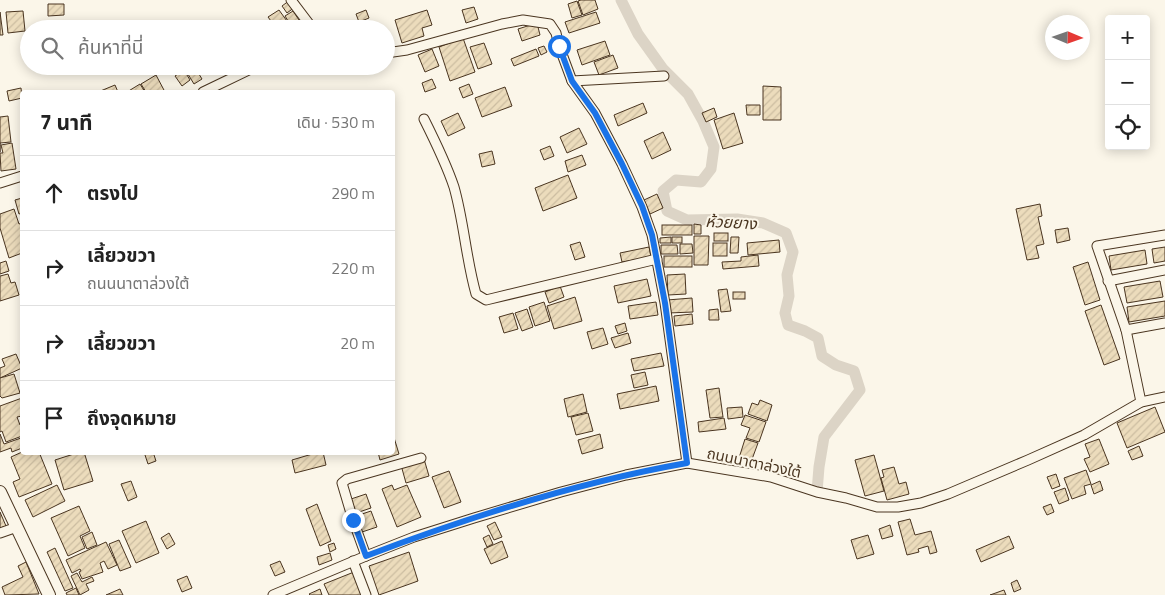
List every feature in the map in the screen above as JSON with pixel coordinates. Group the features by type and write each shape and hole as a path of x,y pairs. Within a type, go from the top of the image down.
{"main road":[{"path":"0,492 49,595"}],"street":[{"path":"291,0 306,20"},
{"path":"395,51 432,44 523,20 550,24 556,33 572,81 595,113 642,206 652,235 673,357 687,463"},
{"path":"207,90 238,75"},
{"path":"572,81 664,76"},
{"path":"424,119 443,157 454,188 476,294 486,300 657,259"},
{"path":"0,183 20,177"},
{"path":"1142,402 1126,330 1097,246 1165,235"},
{"path":"1108,281 1165,270"},
{"path":"1126,330 1165,323"},
{"name":"ถนนนาตาล่วงใต้","path":"273,595 423,534 626,475 687,463 771,477 817,492 877,507 898,507 921,503 948,494 1028,460 1084,434 1142,402 1165,397"},
{"path":"366,556 342,483 347,478 421,458"},
{"path":"0,533 17,527"},
{"path":"353,561 366,595"}],"building":[{"path":"290,0 295,7 287,13 282,6"},
{"path":"595,0 598,9 583,15 578,1"},
{"path":"577,1 582,15 572,18 568,4"},
{"path":"48,4 64,4 64,15 48,16"},
{"path":"474,7 478,19 466,23 462,10"},
{"path":"279,10 286,20 270,20 268,17"},
{"path":"366,10 369,18 358,20 356,14"},
{"path":"427,10 432,25 422,28 424,36 402,43 395,20"},
{"path":"23,11 24,20 20,20 20,32 8,33 6,12"},
{"path":"293,11 299,20 287,20 285,16"},
{"path":"0,12 3,35 0,35"},
{"path":"596,12 600,23 569,33 565,22"},
{"path":"537,23 540,35 522,41 518,29"},
{"path":"463,38 475,72 450,81 439,47"},
{"path":"605,41 610,55 582,65 577,50"},
{"path":"484,43 492,64 478,69 470,47"},
{"path":"544,46 547,52 541,55 538,48"},
{"path":"432,49 439,66 425,72 418,55"},
{"path":"536,49 539,56 514,66 511,59"},
{"path":"613,55 618,68 599,75 594,62"},
{"path":"156,75 164,90 145,90 141,84"},
{"path":"187,75 190,80 182,86 175,76"},
{"path":"188,75 200,75 202,79 194,84"},
{"path":"432,79 436,88 425,92 422,83"},
{"path":"140,84 144,90 130,90"},
{"path":"469,84 473,94 463,98 459,88"},
{"path":"115,85 117,90 103,90"},
{"path":"763,86 781,87 781,120 763,120"},
{"path":"505,87 512,106 482,117 475,98"},
{"path":"21,88 20,98 9,101 7,91"},
{"path":"643,103 647,113 618,126 614,115"},
{"path":"746,105 760,105 760,115 747,115"},
{"path":"714,108 717,117 706,122 702,113"},
{"path":"458,113 465,128 448,136 441,121"},
{"path":"734,113 743,143 723,149 714,120"},
{"path":"8,116 11,142 0,143 0,117"},
{"path":"579,128 587,144 567,153 560,137"},
{"path":"663,132 671,150 652,159 644,141"},
{"path":"12,143 16,169 1,171 0,153 3,153 1,145"},
{"path":"550,146 554,156 544,160 540,150"},
{"path":"492,151 495,164 482,167 479,154"},
{"path":"582,155 586,165 568,172 565,161"},
{"path":"568,175 577,198 543,211 535,188"},
{"path":"657,194 663,208 650,214 644,200"},
{"path":"20,199 19,214 15,200"},
{"path":"1040,204 1042,216 1038,217 1044,244 1036,246 1039,258 1027,260 1016,209"},
{"path":"14,209 20,224 20,254 9,258 0,228 0,214"},
{"path":"694,224 701,225 701,234 694,234"},
{"path":"662,225 692,225 692,235 662,235"},
{"path":"1068,228 1070,240 1057,243 1055,230"},
{"path":"714,233 728,233 728,241 714,241"},
{"path":"694,236 709,236 708,265 694,265"},
{"path":"671,237 671,243 660,243 660,238"},
{"path":"672,237 682,237 682,243 672,243"},
{"path":"731,237 739,237 738,253 730,253"},
{"path":"779,240 780,252 748,255 747,243"},
{"path":"580,242 585,257 575,260 570,245"},
{"path":"713,243 727,243 727,256 713,256"},
{"path":"680,244 692,244 693,253 680,254"},
{"path":"661,245 677,245 678,254 661,254"},
{"path":"649,247 651,257 622,262 620,253"},
{"path":"1165,247 1165,261 1154,263 1152,249"},
{"path":"1145,250 1147,264 1111,270 1109,256"},
{"path":"758,255 759,266 723,269 722,262 741,261 741,257"},
{"path":"664,256 692,256 692,267 664,267"},
{"path":"6,261 9,271 0,274 0,263"},
{"path":"1088,262 1100,300 1085,305 1073,267"},
{"path":"8,274 11,283 15,282 19,295 0,301 0,276"},
{"path":"685,274 686,294 668,295 667,275"},
{"path":"647,279 651,296 618,303 614,286"},
{"path":"1160,281 1163,297 1127,303 1124,287"},
{"path":"560,286 564,297 549,303 545,292"},
{"path":"727,289 731,311 721,312 718,290"},
{"path":"733,292 745,292 745,299 733,299"},
{"path":"575,297 582,321 554,329 547,306"},
{"path":"692,298 693,312 668,313 667,300"},
{"path":"1165,301 1165,316 1129,322 1127,307"},
{"path":"544,302 550,321 535,326 529,307"},
{"path":"656,302 658,315 630,319 628,306"},
{"path":"1101,305 1120,359 1104,365 1085,311"},
{"path":"527,309 533,327 522,331 515,313"},
{"path":"718,309 719,320 709,320 709,310"},
{"path":"513,313 518,329 504,333 499,317"},
{"path":"692,314 693,324 675,326 674,316"},
{"path":"625,323 627,331 618,334 615,326"},
{"path":"603,328 608,344 592,349 587,332"},
{"path":"628,333 631,343 615,348 611,338"},
{"path":"661,353 664,366 634,371 631,359"},
{"path":"16,354 20,369 0,378 0,368 5,366 2,359"},
{"path":"645,372 648,385 634,388 631,375"},
{"path":"14,374 20,393 2,398 0,396 0,378"},
{"path":"656,386 659,401 620,409 617,394"},
{"path":"719,388 723,417 710,418 706,390"},
{"path":"583,394 587,412 568,417 564,399"},
{"path":"20,399 20,416 17,417 20,425 20,437 6,442 2,431 0,432 0,406"},
{"path":"760,400 772,405 767,421 748,414 752,403 758,405"},
{"path":"742,407 743,417 728,419 727,408"},
{"path":"1155,407 1165,432 1127,448 1117,423"},
{"path":"588,413 593,431 576,435 571,417"},
{"path":"745,415 766,422 759,442 746,438 750,428 741,425"},
{"path":"724,418 726,429 699,432 698,422"},
{"path":"0,434 4,444 20,438 20,449 12,452 11,448 0,452"},
{"path":"600,434 603,448 582,454 578,440"},
{"path":"745,439 758,443 751,462 739,458"},
{"path":"1099,439 1109,464 1090,472 1084,459 1090,457 1085,444"},
{"path":"395,441 399,454 380,460 379,455 395,455"},
{"path":"1139,446 1143,456 1132,460 1128,451"},
{"path":"20,453 20,455 40,455 52,484 19,497 13,482 20,479 11,457"},
{"path":"71,455 85,455 93,481 64,490 55,460"},
{"path":"145,455 154,455 156,461 148,464"},
{"path":"309,455 324,455 326,465 295,473 292,460"},
{"path":"874,455 884,491 865,496 855,460"},
{"path":"424,459 429,476 406,483 401,465"},
{"path":"894,467 899,484 906,482 909,494 887,500 881,478 884,477 882,470"},
{"path":"1086,470 1091,484 1084,486 1086,494 1072,499 1064,478"},
{"path":"449,471 461,502 444,508 432,477"},
{"path":"1056,474 1060,486 1052,489 1047,477"},
{"path":"131,481 137,497 128,501 121,484"},
{"path":"1100,481 1103,490 1094,494 1091,485"},
{"path":"57,485 65,501 33,517 25,500"},
{"path":"392,485 394,490 407,485 421,517 397,527 382,489"},
{"path":"1065,488 1069,500 1059,504 1054,492"},
{"path":"366,494 371,508 356,513 351,499"},
{"path":"317,504 331,541 320,546 306,509"},
{"path":"1051,504 1054,512 1047,515 1043,507"},
{"path":"79,506 90,531 80,536 85,548 68,556 51,518"},
{"path":"371,511 377,527 362,532 356,516"},
{"path":"0,512 6,526 0,528"},
{"path":"910,519 915,535 931,531 937,552 930,554 928,546 918,549 919,552 907,555 898,522"},
{"path":"146,521 159,553 136,563 122,531"},
{"path":"495,522 502,537 494,540 487,526"},
{"path":"890,525 893,536 882,539 879,529"},
{"path":"92,532 97,545 87,549 82,537"},
{"path":"169,533 175,544 167,549 161,538"},
{"path":"489,535 493,544 487,547 483,538"},
{"path":"868,535 874,554 857,559 851,540"},
{"path":"1009,536 1014,548 981,562 976,550"},
{"path":"119,540 131,567 120,571 109,544"},
{"path":"502,541 508,557 491,564 484,549"},
{"path":"106,542 117,565 108,569 104,561 100,563 103,572 82,579 79,572 81,571 80,569 72,573 66,560"},
{"path":"334,543 336,549 330,552 328,545"},
{"path":"55,548 73,588 65,591 47,552"},
{"path":"409,552 418,581 379,595 369,566"},
{"path":"330,553 332,560 319,565 317,557"},
{"path":"280,561 285,572 275,576 270,565"},
{"path":"26,562 39,594 5,595 2,587 23,577 18,566"},
{"path":"354,572 364,595 329,595 324,584"},
{"path":"77,573 82,582 92,577 94,581 86,584 89,590 80,595 71,576"},
{"path":"187,576 192,588 182,592 177,580"},
{"path":"1017,580 1021,589 1014,592 1011,583"},
{"path":"76,588 79,595 67,595 66,593"},
{"path":"120,589 123,595 106,595"},
{"path":"320,589 322,595 309,594"},
{"path":"1004,590 1006,595 990,595"}],"waterway":[{"name":"ห้วยยาง","path":"621,0 638,34 663,69 688,94 703,121 714,147 711,169 701,182 676,180 663,191 667,211 687,220 737,219 763,223 786,233 793,252 787,275 789,296 785,313 788,325 818,338 822,356 836,365 854,371 860,390 824,437 817,492"}],"route":[{"path":"353,520 366,556 414,537 561,492 626,475 687,463 665,303 652,235 642,206 622,164 595,113 572,81 559,46"}]}
